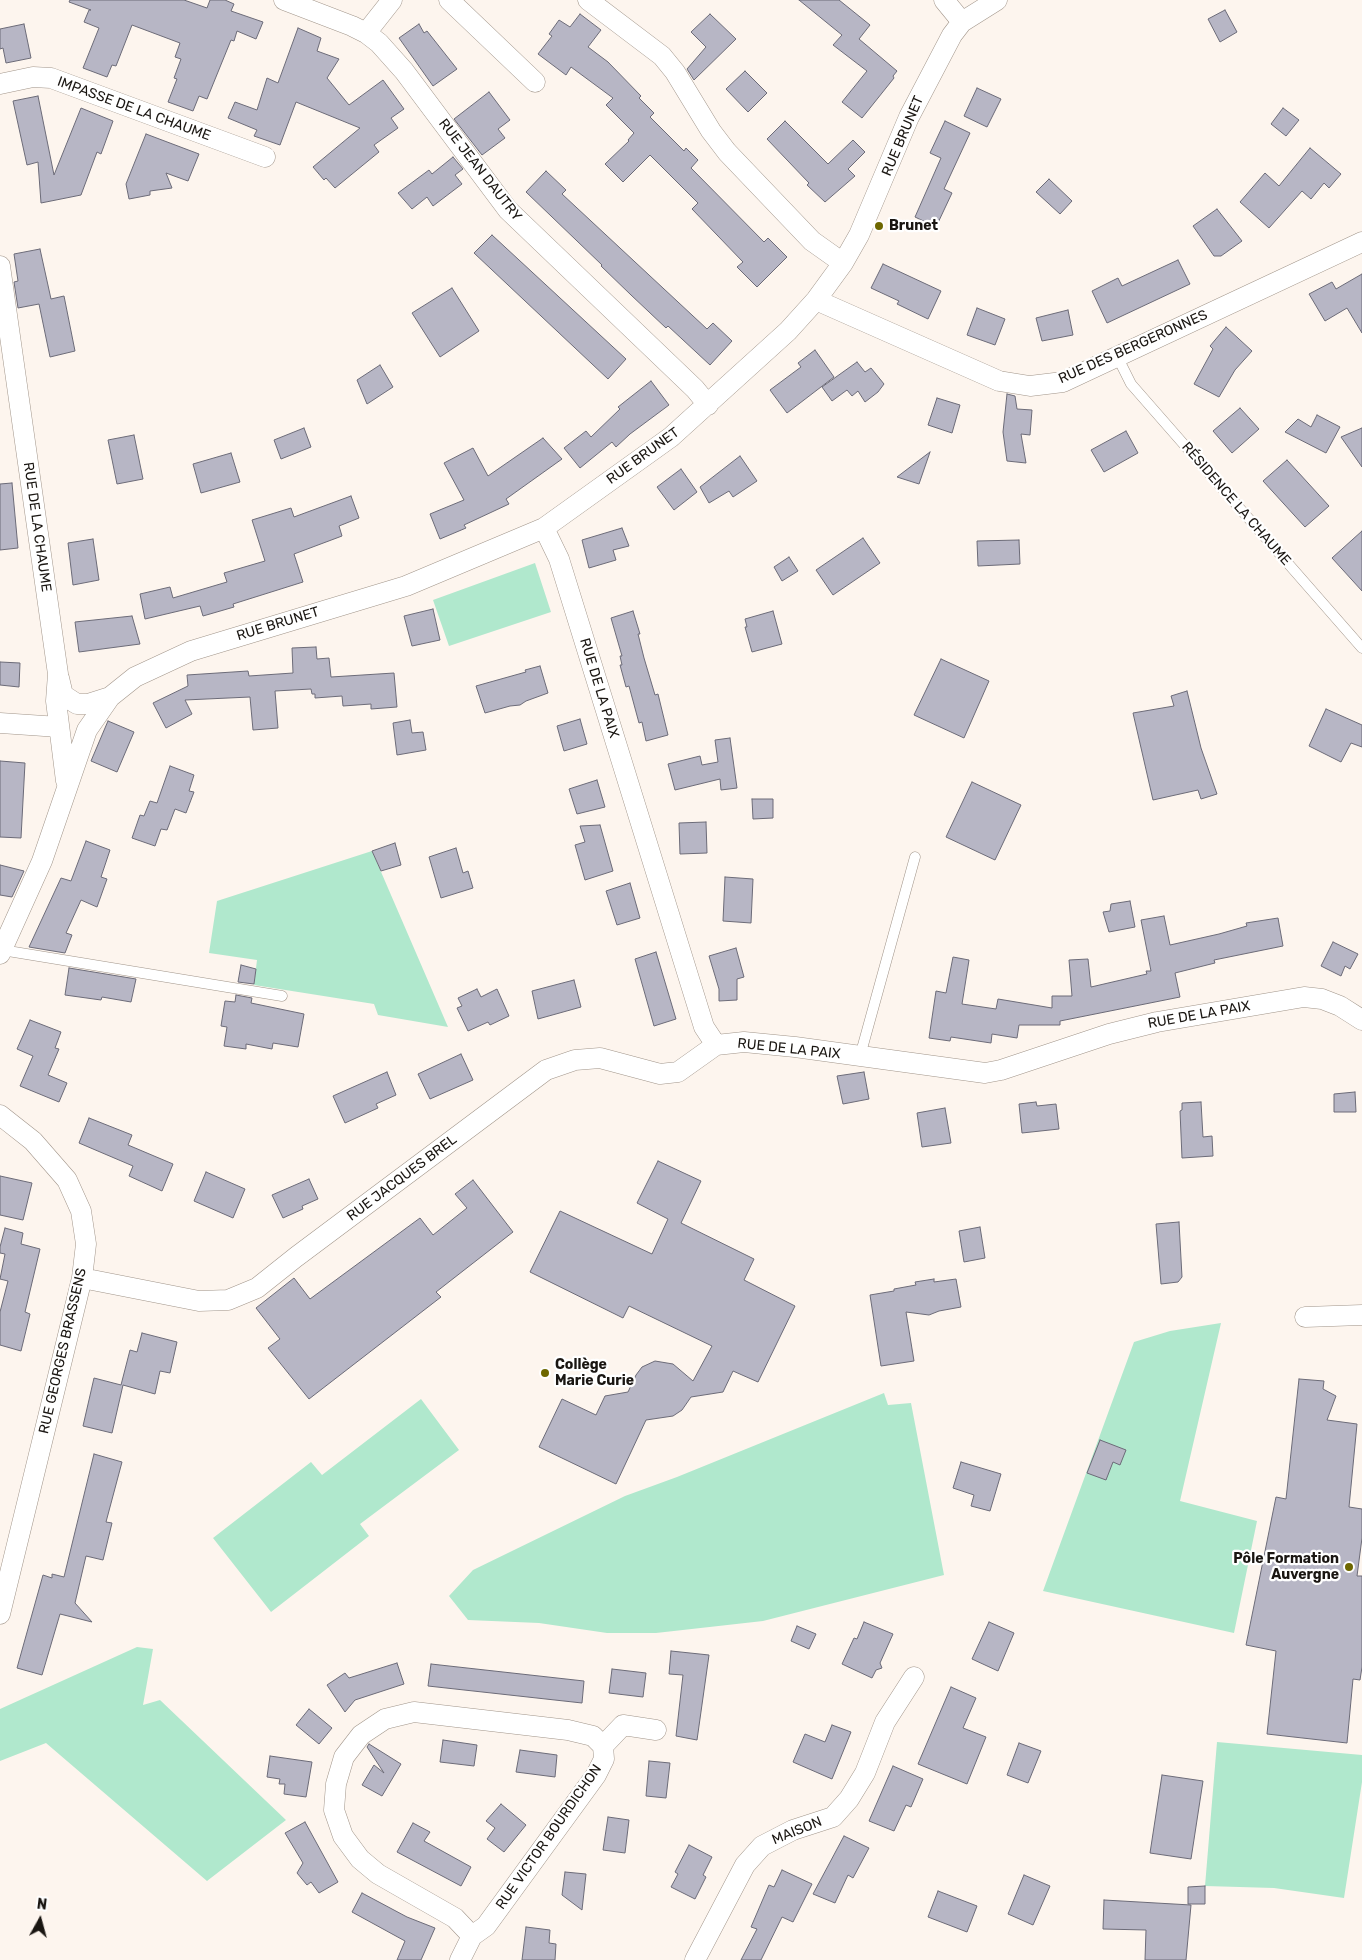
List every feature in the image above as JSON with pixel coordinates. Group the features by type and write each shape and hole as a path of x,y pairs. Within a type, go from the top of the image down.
{"street":[{"name":"RUE JEAN DAUTRY","path":"284,0 366,33 379,43 404,70 508,210 695,389 708,405"},
{"path":"366,33 392,0"},
{"path":"450,0 535,82"},
{"path":"588,0 662,56 675,72 711,132 727,152 812,241 843,263"},
{"path":"944,0 962,22"},
{"name":"RUE BRUNET","path":"110,697 135,677 191,651 406,586 544,528 671,437 788,331 816,300 843,263 859,235 921,93 952,35 962,22 997,0"},
{"name":"IMPASSE DE LA CHAUME","path":"0,84 33,77 51,78 265,157"},
{"name":"RUE DES BERGERONNES","path":"816,300 999,381 1030,386 1063,382 1362,242"},
{"name":"RUE DE LA CHAUME","path":"0,266 58,674 56,701 67,788"},
{"name":"RUE DE LA PAIX","path":"544,528 559,559 704,1026 716,1045 744,1042 985,1073 1001,1070 1109,1034 1157,1022 1304,997 1322,999 1340,1006 1362,1020"},
{"path":"58,674 64,696 77,704 88,704 110,697"},
{"name":"RUE DE LA CHAUME","path":"1,952 42,861 87,730 110,697"},
{"path":"0,724 59,727"},
{"name":"RUE JACQUES BREL","path":"82,1278 199,1301 228,1300 257,1288 546,1070 575,1060 600,1058 660,1074 678,1072 716,1045"},
{"name":"RUE GEORGES BRASSENS","path":"0,1115 33,1141 67,1180 81,1211 86,1244 82,1278 0,1614"},
{"path":"1305,1316 1362,1315"},
{"name":"MAISON","path":"695,1960 745,1865 762,1846 792,1830 833,1817 849,1799 865,1773 885,1722 914,1677"},
{"name":"RUE VICTOR BOURDICHON","path":"460,1960 472,1936 486,1926 596,1775 604,1759 603,1746 593,1736 568,1730 414,1712 385,1719 361,1735 344,1757 336,1784 334,1810 343,1836 360,1859 378,1874 455,1918 472,1936"},
{"path":"603,1746 623,1725 656,1730"}],"lane":[{"name":"RÉSIDENCE LA CHAUME","path":"1117,356 1130,384 1362,648"},
{"path":"860,1056 915,858"},
{"path":"1,952 282,996"}],"green space":[{"path":"535,563 551,612 449,646 433,600"},
{"path":"372,851 448,1027 378,1015 374,1004 254,985 257,960 209,953 217,901"},
{"path":"1221,1323 1180,1501 1257,1521 1234,1633 1043,1591 1134,1342 1170,1331"},
{"path":"884,1393 888,1405 911,1403 944,1575 763,1621 656,1633 607,1633 539,1623 468,1620 449,1596 473,1570 625,1496 677,1477"},
{"path":"421,1399 459,1450 360,1524 369,1536 271,1612 213,1538 311,1462 322,1475"},
{"path":"137,1647 153,1649 143,1705 160,1700 286,1820 207,1881 46,1743 0,1761 0,1709"},
{"path":"1217,1742 1362,1755 1362,1782 1344,1898 1274,1888 1205,1886"}],"building":[{"path":"70,0 184,0 207,8 210,0 225,0 234,4 231,11 263,22 256,39 237,31 234,41 231,40 207,99 199,96 193,111 168,102 177,79 174,78 181,59 175,57 180,43 132,25 116,66 112,65 107,77 83,68 99,28 84,22 89,10 91,10 69,2"},
{"path":"799,0 839,0 870,25 859,39 897,71 893,76 894,78 862,118 842,102 867,71 833,45 842,35"},
{"path":"1225,10 1237,32 1220,42 1208,19"},
{"path":"580,14 601,30 588,47 608,62 641,96 639,98 654,113 650,117 684,151 686,148 698,160 691,168 764,242 768,238 787,257 757,287 737,267 743,262 692,209 698,203 650,155 623,182 605,164 629,141 634,133 606,105 613,98 571,67 566,75 538,54 552,36 549,34 559,20 570,27"},
{"path":"710,14 736,39 694,80 687,69 706,47 691,32"},
{"path":"24,24 31,58 6,63 3,48 0,49 0,29"},
{"path":"419,24 424,33 427,31 457,69 433,86 399,38"},
{"path":"298,28 321,38 317,51 339,59 327,78 349,105 383,80 404,109 391,118 398,128 374,145 379,152 335,188 326,178 324,180 313,167 360,128 296,102 280,145 254,136 257,130 228,118 235,102 257,110 267,78 278,83"},
{"path":"745,71 767,93 748,112 726,89"},
{"path":"977,88 1001,99 987,127 964,116"},
{"path":"489,92 510,120 498,129 505,138 482,155 454,119"},
{"path":"38,96 54,175 81,108 113,121 101,154 97,152 81,195 41,203 38,162 27,165 13,101"},
{"path":"1283,108 1299,120 1286,136 1271,124"},
{"path":"785,121 828,164 853,140 865,152 848,169 855,176 825,202 807,185 809,183 767,139"},
{"path":"945,121 970,133 944,189 952,193 936,227 915,217 941,158 930,153"},
{"path":"146,134 199,154 188,181 166,173 172,188 150,191 150,195 129,199 126,184"},
{"path":"1310,148 1341,174 1329,188 1324,183 1311,199 1302,191 1269,228 1240,202 1265,173 1279,186"},
{"path":"453,157 463,169 455,175 462,184 433,206 427,197 412,209 398,193 429,170 432,174"},
{"path":"546,171 566,190 562,194 707,329 713,323 732,341 710,365 668,326 666,328 526,192"},
{"path":"1049,179 1072,201 1060,214 1036,192"},
{"path":"1217,209 1242,241 1221,256 1214,256 1193,226"},
{"path":"492,235 626,359 608,379 474,253"},
{"path":"40,249 51,299 64,296 75,351 50,357 39,304 18,308 14,282 18,281 14,254"},
{"path":"1178,260 1190,284 1107,323 1092,291 1118,278 1122,286"},
{"path":"883,264 941,291 928,319 897,304 899,301 871,288"},
{"path":"1362,274 1362,333 1347,308 1325,321 1309,294 1332,282 1336,289"},
{"path":"452,288 479,331 440,357 412,313"},
{"path":"977,308 1005,319 995,345 967,335"},
{"path":"1068,310 1073,335 1042,341 1036,318"},
{"path":"1226,327 1252,351 1235,370 1219,397 1194,384 1213,349 1210,346"},
{"path":"815,350 834,377 787,413 770,390 801,367 798,363"},
{"path":"857,362 865,372 871,368 884,384 878,392 865,402 858,391 852,396 847,390 832,401 822,387"},
{"path":"380,365 393,387 367,404 357,380"},
{"path":"651,381 669,405 616,447 612,442 580,468 564,448 586,431 591,437 620,409 618,407"},
{"path":"1007,394 1015,396 1017,409 1032,410 1030,435 1021,434 1026,463 1007,461 1003,432"},
{"path":"937,398 960,405 952,433 928,425"},
{"path":"1240,408 1259,429 1232,453 1213,431"},
{"path":"1317,415 1340,427 1326,453 1285,432 1298,419 1311,427"},
{"path":"304,428 311,447 281,459 274,440"},
{"path":"1362,428 1362,467 1341,437"},
{"path":"1126,431 1138,453 1104,472 1091,450"},
{"path":"134,435 143,479 117,484 108,440"},
{"path":"543,438 562,459 506,499 509,504 464,525 466,528 440,539 430,514 464,500 444,463 473,448 488,476"},
{"path":"930,452 919,484 897,477"},
{"path":"231,453 240,482 201,493 193,464"},
{"path":"740,456 757,481 733,497 729,491 709,503 700,487"},
{"path":"1287,460 1329,506 1305,527 1263,481"},
{"path":"681,469 697,492 674,510 657,487"},
{"path":"12,483 18,548 0,550 0,484"},
{"path":"351,496 359,518 339,526 342,536 294,554 303,582 233,604 234,607 203,616 200,606 145,619 140,594 170,587 173,598 227,582 224,573 265,561 252,520 291,508 294,517"},
{"path":"622,528 629,546 613,550 616,560 589,568 582,540"},
{"path":"1362,531 1362,591 1332,558"},
{"path":"863,538 880,563 833,595 816,570"},
{"path":"93,539 99,580 73,585 68,543"},
{"path":"1019,540 1020,564 978,566 977,541"},
{"path":"789,557 798,571 782,581 774,567"},
{"path":"433,609 440,640 412,646 404,616"},
{"path":"633,611 640,634 638,634 644,658 655,695 658,694 668,735 646,741 642,722 639,723 629,686 626,687 620,665 622,665 620,656 622,656 611,618"},
{"path":"773,611 782,644 752,652 745,627 747,627 745,619"},
{"path":"132,616 140,644 79,652 75,622"},
{"path":"316,647 317,659 329,658 331,677 394,673 397,707 371,709 371,704 343,706 342,696 315,698 315,694 312,694 311,689 275,691 278,728 253,730 250,697 185,700 192,714 166,728 153,703 188,686 187,675 248,671 249,676 293,673 292,648"},
{"path":"941,659 989,681 964,738 914,715"},
{"path":"0,662 20,663 19,687 0,685"},
{"path":"540,666 548,693 520,705 485,713 476,686 526,672 525,670"},
{"path":"1187,691 1201,748 1217,794 1201,799 1198,790 1153,800 1133,713 1174,706 1171,696"},
{"path":"1326,709 1362,725 1362,747 1351,743 1341,762 1309,746"},
{"path":"580,719 587,744 564,751 557,726"},
{"path":"410,720 412,733 423,732 426,750 397,755 393,723"},
{"path":"108,721 134,732 117,772 91,761"},
{"path":"730,738 737,788 721,790 720,779 675,790 668,764 700,756 702,765 718,762 715,740"},
{"path":"0,761 25,763 21,838 0,837"},
{"path":"170,766 194,775 189,791 194,792 186,813 175,809 167,830 161,829 155,846 132,838 140,815 144,816 150,801 157,803"},
{"path":"597,780 605,807 577,814 569,789"},
{"path":"972,782 1021,805 995,860 946,837"},
{"path":"752,799 773,799 773,818 753,819"},
{"path":"706,822 707,853 680,854 679,823"},
{"path":"600,825 613,871 585,880 575,845 585,842 580,826"},
{"path":"86,841 110,850 101,877 107,879 97,907 81,900 66,933 72,935 65,953 29,947 61,878 71,881"},
{"path":"395,843 401,865 381,871 372,851"},
{"path":"456,848 463,873 468,871 473,888 441,898 429,857"},
{"path":"0,865 24,871 12,897 0,895"},
{"path":"725,877 753,879 751,923 723,921"},
{"path":"630,883 640,918 617,925 606,891"},
{"path":"1130,901 1135,927 1109,932 1103,912 1110,911 1111,904"},
{"path":"1164,916 1170,945 1247,926 1246,923 1278,918 1283,946 1214,960 1215,963 1175,973 1180,997 1060,1021 1060,1025 1019,1025 1017,1038 992,1034 991,1043 951,1037 950,1041 929,1038 936,991 946,993 953,957 969,960 962,1004 996,1009 998,999 1052,1008 1052,996 1072,996 1069,960 1088,959 1091,987 1147,974 1146,971 1151,971 1141,920"},
{"path":"1333,942 1358,954 1350,969 1345,966 1341,976 1321,966"},
{"path":"736,948 744,977 737,979 737,1000 719,1001 719,989 709,956"},
{"path":"656,952 676,1019 654,1026 635,959"},
{"path":"241,965 256,969 254,984 238,982"},
{"path":"69,968 136,979 131,1002 102,997 101,1000 65,995"},
{"path":"574,980 581,1007 538,1019 532,991"},
{"path":"477,989 481,997 497,989 509,1016 490,1025 488,1022 468,1031 457,1008 462,1006 458,998"},
{"path":"236,995 252,998 251,1003 304,1014 298,1047 273,1043 272,1049 246,1044 246,1049 224,1046 227,1027 221,1026 225,1001 235,1002"},
{"path":"30,1020 61,1032 55,1048 59,1049 48,1075 67,1083 59,1102 20,1086 33,1056 17,1049"},
{"path":"461,1054 473,1080 430,1099 418,1074"},
{"path":"387,1072 396,1095 376,1104 378,1108 345,1123 333,1096"},
{"path":"864,1072 869,1099 843,1104 837,1076"},
{"path":"1355,1092 1356,1112 1334,1112 1334,1094"},
{"path":"1036,1102 1037,1106 1056,1104 1059,1129 1022,1133 1019,1104"},
{"path":"1201,1102 1203,1137 1212,1136 1213,1156 1182,1158 1180,1111 1182,1110 1182,1103"},
{"path":"945,1108 951,1143 922,1147 917,1113"},
{"path":"89,1118 132,1135 128,1145 173,1164 162,1191 129,1176 133,1166 79,1143"},
{"path":"658,1161 701,1181 681,1223 754,1259 744,1280 795,1306 758,1382 733,1371 723,1392 691,1397 682,1410 673,1416 646,1420 616,1484 539,1447 562,1399 596,1415 605,1396 628,1392 642,1367 655,1361 673,1364 693,1381 712,1346 629,1306 623,1318 530,1272 560,1211 652,1254 668,1219 637,1203"},
{"path":"206,1172 245,1189 233,1218 194,1201"},
{"path":"0,1176 32,1183 23,1220 0,1215"},
{"path":"309,1179 318,1199 302,1206 303,1209 283,1218 272,1195"},
{"path":"473,1180 513,1232 436,1292 441,1297 309,1399 268,1348 280,1339 256,1308 294,1278 310,1299 420,1218 433,1235 467,1208 455,1194"},
{"path":"1179,1222 1182,1277 1178,1282 1161,1284 1156,1224"},
{"path":"980,1227 985,1258 964,1262 959,1231"},
{"path":"5,1228 23,1233 21,1244 40,1249 25,1312 30,1314 21,1351 0,1345 0,1312 8,1281 0,1279 5,1254 0,1253 0,1247"},
{"path":"934,1279 934,1282 956,1279 961,1307 929,1315 906,1312 914,1361 881,1366 870,1295 894,1291 894,1289 916,1285 915,1282"},
{"path":"142,1333 177,1342 170,1373 160,1371 155,1394 123,1385 112,1433 83,1426 94,1378 121,1385 130,1350 137,1352"},
{"path":"1299,1379 1324,1381 1323,1389 1336,1396 1327,1420 1357,1424 1349,1507 1362,1509 1362,1538 1357,1576 1362,1576 1362,1667 1360,1680 1353,1679 1347,1743 1267,1734 1276,1651 1246,1645 1276,1497 1286,1499"},
{"path":"1100,1440 1126,1450 1120,1465 1113,1462 1106,1480 1087,1473"},
{"path":"94,1454 122,1462 106,1522 112,1523 103,1560 86,1556 75,1603 92,1622 60,1614 42,1675 17,1668 43,1575 52,1578 52,1574 64,1577"},
{"path":"961,1462 1001,1474 990,1511 971,1506 974,1495 953,1488"},
{"path":"864,1622 893,1634 880,1663 882,1668 876,1670 872,1678 842,1664 854,1638 857,1639"},
{"path":"989,1622 1014,1633 998,1671 972,1659"},
{"path":"797,1626 816,1634 809,1649 791,1641"},
{"path":"671,1651 709,1655 697,1740 676,1736 683,1675 669,1674"},
{"path":"397,1663 404,1684 355,1700 345,1712 327,1685 345,1673 349,1678"},
{"path":"431,1664 584,1681 582,1703 428,1686"},
{"path":"612,1669 646,1673 643,1697 609,1693"},
{"path":"951,1687 976,1698 963,1728 986,1737 967,1784 918,1764"},
{"path":"309,1709 332,1728 319,1744 296,1725"},
{"path":"832,1725 851,1732 832,1779 793,1762 805,1734 825,1742"},
{"path":"443,1740 477,1745 474,1766 440,1762"},
{"path":"1019,1743 1041,1751 1028,1783 1007,1775"},
{"path":"369,1744 401,1764 382,1796 362,1785 374,1765 384,1773 367,1747"},
{"path":"520,1750 557,1755 555,1777 516,1772"},
{"path":"270,1756 312,1762 306,1797 284,1794 285,1784 279,1784 280,1779 267,1777"},
{"path":"649,1761 670,1763 666,1798 646,1796"},
{"path":"893,1766 923,1779 911,1807 906,1805 894,1831 869,1821"},
{"path":"1162,1775 1203,1781 1191,1859 1150,1853"},
{"path":"501,1804 526,1825 504,1852 487,1839 495,1828 486,1821"},
{"path":"608,1817 629,1820 625,1853 603,1850"},
{"path":"305,1822 338,1882 319,1893 311,1882 307,1885 297,1873 303,1863 285,1833"},
{"path":"413,1823 430,1832 424,1841 471,1867 461,1886 397,1852"},
{"path":"844,1836 869,1848 853,1878 848,1875 835,1903 813,1894"},
{"path":"689,1845 712,1857 703,1875 706,1877 695,1899 671,1887 678,1874 675,1872"},
{"path":"782,1870 812,1884 793,1922 782,1917 761,1960 741,1960 757,1929 751,1927 769,1885 774,1887"},
{"path":"565,1872 586,1874 582,1910 562,1895"},
{"path":"1024,1875 1050,1886 1033,1925 1008,1914"},
{"path":"1205,1886 1205,1904 1188,1904 1188,1887"},
{"path":"938,1891 977,1906 967,1932 928,1917"},
{"path":"362,1893 407,1917 435,1928 421,1960 397,1960 405,1941 352,1912"},
{"path":"1104,1900 1191,1905 1186,1960 1145,1960 1146,1930 1103,1929"},
{"path":"526,1927 550,1930 549,1943 556,1944 555,1960 522,1960"}],"place":[{"name":"Brunet","path":"879,226"},
{"name":"Collège Marie Curie","path":"545,1373"},
{"name":"Pôle Formation Auvergne","path":"1349,1567"}]}
